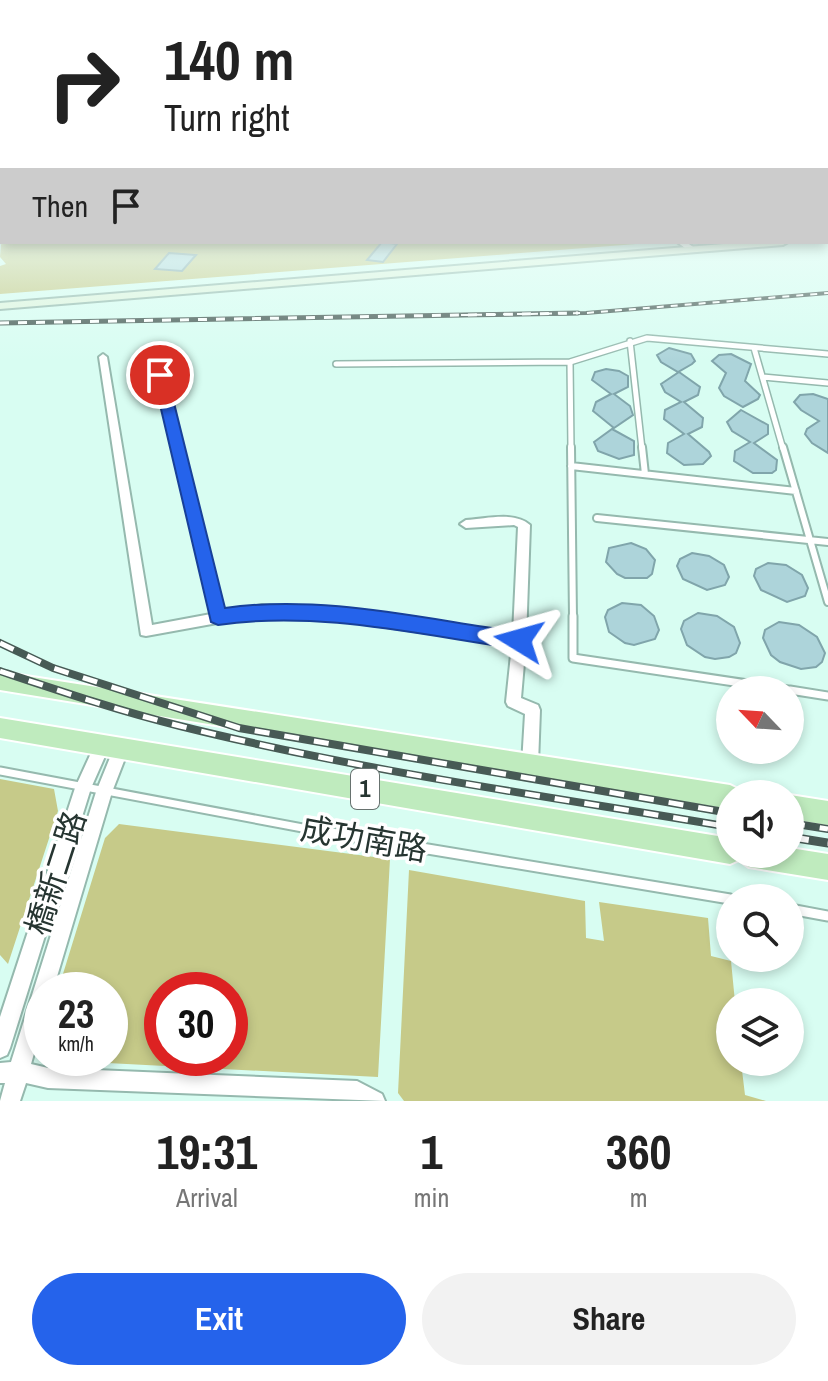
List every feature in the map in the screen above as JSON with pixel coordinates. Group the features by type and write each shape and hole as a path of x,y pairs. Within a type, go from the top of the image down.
{"main road":[{"name":"1","path":"0,681 716,795"},
{"name":"成功南路","path":"0,728 716,849"},
{"path":"804,809 828,813"},
{"path":"804,863 828,867"}],"street":[{"path":"0,303 538,259"},
{"path":"103,357 146,631 262,610 323,613 519,640"},
{"path":"160,375 218,617"},
{"path":"466,524 515,521 524,525 513,702 533,710 530,764"},
{"name":"橋新二路","path":"0,1048 83,788 112,746"},
{"name":"橋新二路","path":"48,972 104,792 112,746"},
{"name":"橋新二路","path":"10,1101 9,1072 24,1035"},
{"path":"9,1072 48,1078 357,1091 375,1101"}],"lane":[{"path":"336,364 570,362 647,338 828,354"},
{"path":"630,341 645,474"},
{"path":"754,348 828,602"},
{"path":"570,362 573,658 716,679"},
{"path":"763,377 828,383"},
{"path":"571,466 796,491"},
{"path":"597,518 828,542"},
{"path":"804,692 828,696"},
{"name":"成功南路","path":"0,771 470,857 716,897"},
{"path":"804,912 828,916"}],"green space":[{"path":"2,259 441,259 0,294 0,266 6,264"},
{"path":"0,779 54,789 58,811 8,964 0,955"},
{"path":"119,824 390,859 378,1077 248,1070 248,972 144,972 144,1065 128,1064 128,972 64,972 105,838"},
{"path":"409,870 585,901 586,938 604,941 599,902 708,918 711,956 716,957 716,972 732,972 734,988 716,988 716,1076 743,1076 745,1095 766,1101 404,1101 398,1093"}],"building":[{"path":"163,259 192,259 182,271 155,269"},
{"path":"669,348 691,354 695,361 678,372 661,362 657,355"},
{"path":"731,354 751,364 745,381 760,395 743,407 724,396 719,388 726,373 712,361 719,355"},
{"path":"606,369 628,376 628,387 614,394 630,406 633,415 614,428 593,411 596,402 611,394 592,380 595,372"},
{"path":"679,372 700,387 698,395 684,402 703,418 702,427 688,434 711,456 703,464 684,465 667,453 668,443 684,434 664,419 665,410 681,402 665,392 661,384"},
{"path":"813,394 828,399 828,453 812,443 805,434 819,421 794,402 800,395"},
{"path":"741,410 768,425 768,434 754,443 777,460 776,470 772,473 753,473 734,461 735,451 750,442 732,431 727,422"},
{"path":"612,429 634,441 634,455 619,459 598,451 594,442"},
{"path":"631,543 646,549 655,560 652,574 647,578 625,578 606,562 609,548"},
{"path":"692,553 709,556 724,565 729,577 725,585 707,590 683,579 677,566 680,559"},
{"path":"768,563 786,565 802,575 808,588 805,596 787,602 761,590 754,576 756,569"},
{"path":"622,603 641,605 654,616 659,630 655,639 634,645 609,632 605,617 608,610"},
{"path":"698,613 717,616 734,627 740,643 736,653 715,659 705,657 687,645 681,629 684,621"},
{"path":"779,622 799,625 817,637 825,653 822,662 816,667 801,669 780,662 771,655 763,638 765,630"}],"railway":[{"path":"480,315 586,313 828,293"},
{"path":"480,315 578,313"},
{"path":"461,315 480,315"},
{"path":"0,323 480,315"},
{"path":"0,643 53,668 239,728 716,811"},
{"path":"0,671 135,714 248,742 454,782 716,825"},
{"path":"804,825 828,829"},
{"path":"804,839 828,843"}],"route":[{"path":"160,375 218,617 262,610 323,613 519,640"}]}
